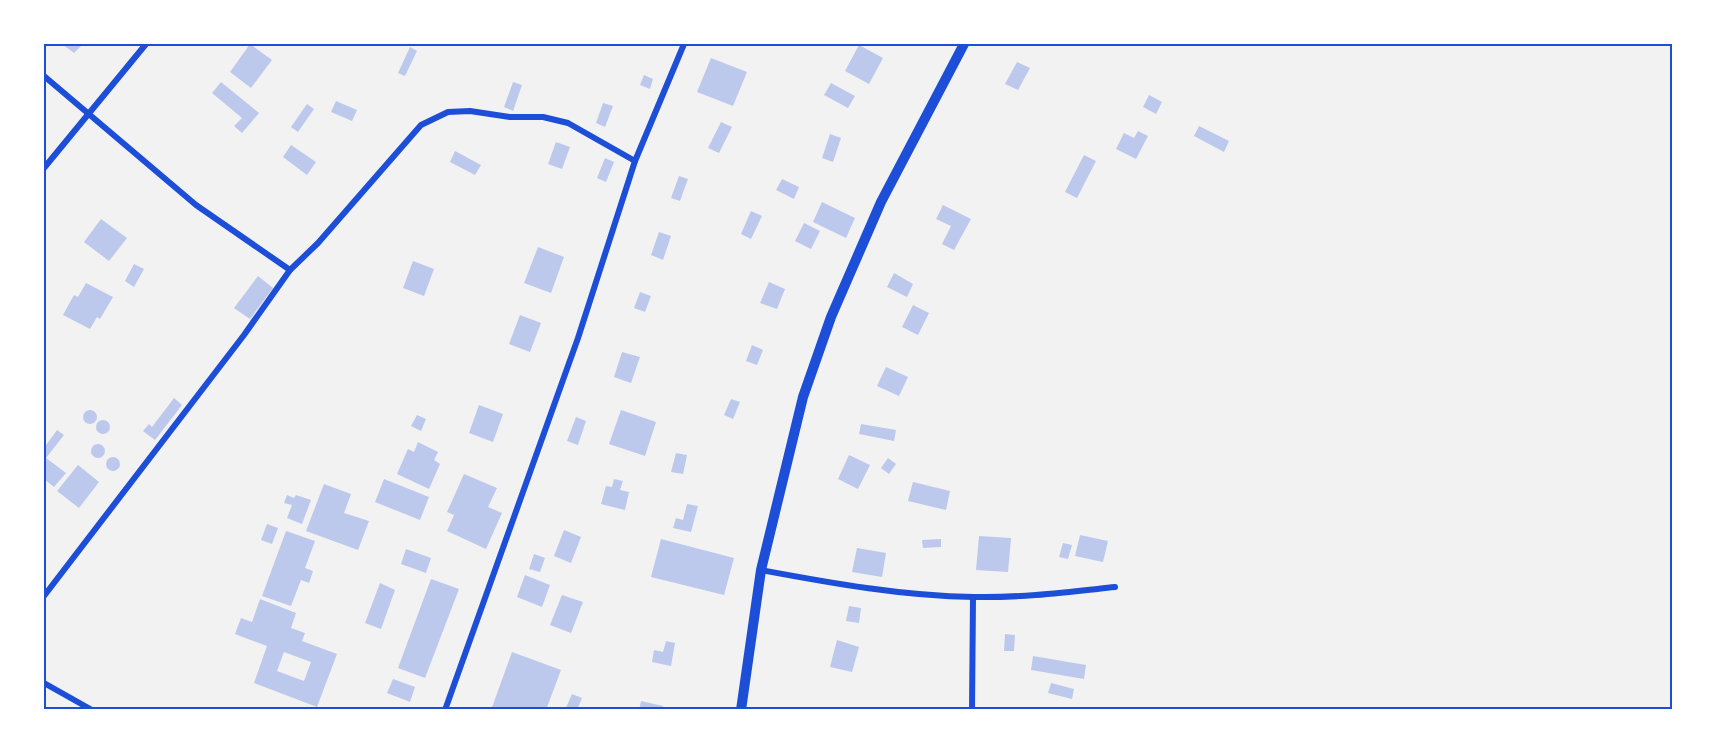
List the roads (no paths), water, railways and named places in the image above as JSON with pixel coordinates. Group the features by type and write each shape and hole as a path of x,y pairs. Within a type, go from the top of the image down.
{"street":[{"path":"44,168 146,44"},
{"path":"445,710 578,338 635,161 684,44"},
{"path":"741,710 761,570 803,397 831,317 881,202 964,44"},
{"path":"44,76 196,205 290,270"},
{"path":"44,596 244,335 290,270 318,243 421,125 448,112 470,111 510,117 543,117 568,123 635,161"},
{"path":"761,570 865,588 974,597 1034,595 1115,586"},
{"path":"972,710 974,597"},
{"path":"44,684 92,710"}]}
